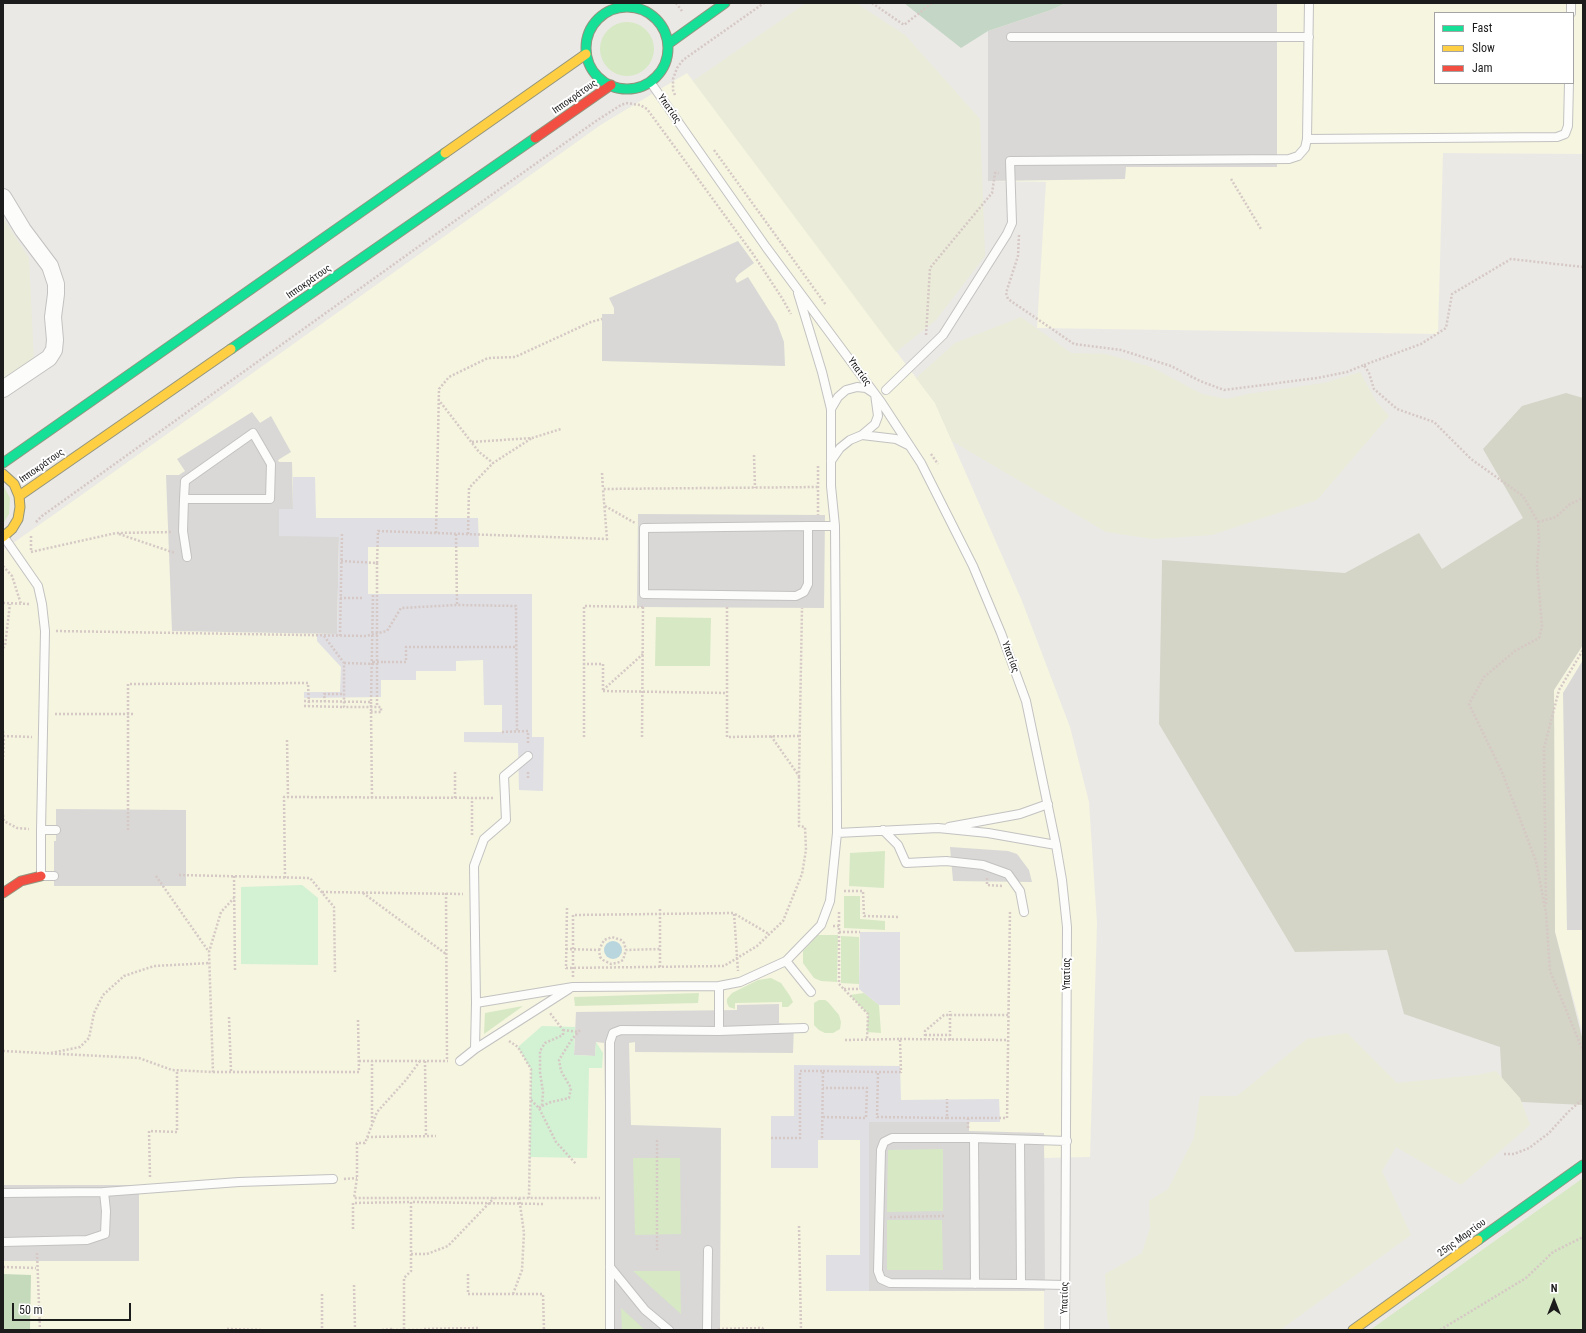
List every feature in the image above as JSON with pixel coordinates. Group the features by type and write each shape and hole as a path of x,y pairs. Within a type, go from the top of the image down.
{"street":[{"path":"668,44 725,3"},
{"path":"622,7 648,8 662,27 668,44 666,60 658,77 651,83 631,89 611,86 594,73 586,54 588,34 592,26 609,12 622,7"},
{"path":"3,463 586,54"},
{"name":"Ιπποκράτους","path":"19,496 611,86"},
{"path":"3,197 23,230 50,266 54,274 56,294 54,305 54,350 49,358 3,389"},
{"path":"3,474 14,484 19,496 20,507 18,519 12,529 3,537"},
{"path":"3,894 21,881 41,876"},
{"name":"25ης Μαρτίου","path":"1353,1330 1583,1165"}],"lane":[{"path":"886,390 943,335 1007,234 1012,223 1010,161 1289,159 1298,156 1305,148 1307,139 1309,3"},
{"path":"1011,37 1309,37"},
{"name":"Υπατίας","path":"651,83 795,286 875,394 921,463 973,566 1002,633 1026,701 1056,844 1068,927 1065,1330"},
{"path":"1307,139 1557,137 1565,134 1568,126 1569,84"},
{"path":"476,1004 573,987 719,986 740,982 786,961 821,925 830,901 837,833 835,526 831,486 831,409 822,372 795,286"},
{"path":"831,409 838,397 846,390 856,387 866,388 875,394 878,416 875,424 862,435 850,440 840,448 831,460"},
{"path":"184,499 270,499 271,464 253,433 185,481 184,499 183,531 186,557"},
{"path":"862,435 896,439 910,446"},
{"path":"808,526 808,584 804,592 796,596 644,594 644,528 808,526 835,526"},
{"path":"3,537 38,586 42,604 45,631 42,737 41,876 54,876"},
{"path":"475,1049 476,1004 474,866 484,839 506,820 504,776 528,756"},
{"path":"837,833 938,828 1020,814 1048,804"},
{"path":"938,828 988,833 1056,844"},
{"path":"41,830 56,830"},
{"path":"883,830 898,845 906,863 946,861 983,865 1008,874 1020,891 1024,912"},
{"path":"786,961 811,992"},
{"path":"719,986 719,1031"},
{"path":"460,1061 475,1049 573,987"},
{"path":"610,1330 610,1042 613,1034 621,1030 719,1031 804,1028"},
{"path":"1065,1285 890,1283 881,1279 878,1271 881,1150 884,1142 892,1138 974,1138 1067,1141"},
{"path":"974,1138 975,1284"},
{"path":"1020,1140 1021,1284"},
{"path":"3,1192 104,1192 239,1182 333,1179"},
{"path":"3,1242 87,1240 105,1234 104,1192"},
{"path":"707,1330 708,1250"},
{"path":"610,1268 645,1310 669,1330"}],"path":[{"path":"676,97 673,90 673,79 677,68 683,60 764,3"},
{"path":"872,3 904,25 932,3"},
{"path":"34,525 42,516 58,504 411,251 596,121 626,103 640,105 647,109 753,254 792,316"},
{"path":"714,149 830,311"},
{"path":"926,340 930,268 992,193 995,173 1010,173"},
{"path":"1231,179 1261,229"},
{"path":"1012,223 1017,228 1020,237 1018,256 1006,293 1008,299 1074,344 1121,350 1171,366 1200,381 1224,390 1317,378 1347,372 1421,344 1446,328 1452,294 1511,260 1583,267"},
{"path":"436,533 439,389 449,377 488,358 516,357 591,322 602,319"},
{"path":"1364,365 1370,373 1374,389 1397,409 1434,422 1471,460 1523,496 1538,522 1539,541 1537,566 1542,627 1539,638 1515,651 1484,677 1469,704 1502,772 1536,861 1546,913"},
{"path":"438,399 479,452 493,463"},
{"path":"471,442 532,438 560,429"},
{"path":"468,534 469,488 493,463 532,438"},
{"path":"754,455 755,488"},
{"path":"818,463 818,526"},
{"path":"376,707 376,599 378,531 607,539 602,473"},
{"path":"603,490 831,486"},
{"path":"1538,522 1556,517 1570,504 1583,498"},
{"path":"604,505 644,528"},
{"path":"32,532 30,539 31,552 116,533 183,531"},
{"path":"116,533 186,557"},
{"path":"340,636 342,534"},
{"path":"456,534 457,605"},
{"path":"341,561 377,563"},
{"path":"3,566 12,576 21,604"},
{"path":"372,798 371,702 373,594"},
{"path":"642,737 644,594"},
{"path":"727,595 727,737 800,736"},
{"path":"340,598 364,598"},
{"path":"3,603 42,604"},
{"path":"3,648 5,646 10,604"},
{"path":"45,631 366,636 387,630 401,608 457,605 516,606 517,732"},
{"path":"584,737 584,606 644,607"},
{"path":"566,908 566,968 724,966 757,946 784,921 802,874 806,850 805,827 799,826 802,608"},
{"path":"323,636 344,663 344,707"},
{"path":"372,662 406,662 406,647 516,647"},
{"path":"1583,650 1559,690 1544,748 1546,913 1550,971 1583,1050"},
{"path":"603,691 643,654"},
{"path":"344,663 377,664"},
{"path":"583,664 603,664 603,691"},
{"path":"128,830 128,684 308,683 309,706"},
{"path":"603,691 727,693"},
{"path":"325,702 324,694 344,694"},
{"path":"304,701 371,702"},
{"path":"304,706 381,707 381,712 371,712"},
{"path":"43,714 134,714"},
{"path":"3,731 3,760"},
{"path":"4,736 42,737"},
{"path":"771,736 799,776"},
{"path":"287,740 288,797"},
{"path":"455,772 455,798"},
{"path":"285,878 284,797 505,798"},
{"path":"472,798 472,839"},
{"path":"3,815 4,821 18,828 41,830"},
{"path":"179,875 310,878 334,907 335,972"},
{"path":"156,876 209,952"},
{"path":"234,876 235,970"},
{"path":"844,891 863,891 864,916 900,917"},
{"path":"321,892 475,894"},
{"path":"363,892 446,954"},
{"path":"446,894 447,1061"},
{"path":"213,1072 209,952 221,912 234,898"},
{"path":"878,1072 877,1117 1007,1118 1010,908"},
{"path":"660,909 660,967"},
{"path":"839,912 839,984 868,1014 868,1039"},
{"path":"573,987 573,914 734,914 769,934"},
{"path":"734,914 740,982"},
{"path":"821,925 839,926"},
{"path":"839,932 860,932"},
{"path":"612,937 621,940 624,943 626,950 623,960 616,964 611,964 600,957 599,950 604,940 612,937"},
{"path":"566,949 599,950"},
{"path":"626,950 660,949"},
{"path":"46,1054 80,1047 89,1038 94,1013 103,995 124,976 154,966 210,963"},
{"path":"844,989 859,989"},
{"path":"542,1106 543,1092 539,1060 540,1051 545,1044 563,1035 563,1030 544,1005"},
{"path":"950,1013 950,1040"},
{"path":"924,1040 925,1031 944,1014 1008,1015"},
{"path":"230,1017 231,1071"},
{"path":"3,1052 139,1058 177,1070 213,1072 359,1072 358,1020"},
{"path":"539,1108 551,1102 569,1098 571,1088 560,1071 560,1060 572,1039 580,1030 563,1030"},
{"path":"499,1034 518,1047 531,1069 529,1198"},
{"path":"925,1034 950,1034"},
{"path":"771,1138 800,1138 800,1071 901,1072 900,1039"},
{"path":"845,1040 1008,1040"},
{"path":"359,1061 460,1061"},
{"path":"372,1061 372,1124"},
{"path":"420,1061 406,1080 377,1112 365,1143 357,1144 357,1178 354,1198 610,1198"},
{"path":"426,1061 426,1136"},
{"path":"150,1188 149,1131 177,1132 177,1070"},
{"path":"822,1140 823,1071"},
{"path":"823,1088 867,1088 866,1118 823,1117"},
{"path":"947,1099 947,1118"},
{"path":"1504,1154 1514,1154 1529,1148 1549,1133 1568,1112 1583,1099"},
{"path":"531,1100 539,1108 556,1142 576,1164"},
{"path":"968,1118 968,1125"},
{"path":"367,1137 436,1136"},
{"path":"657,1139 657,1250"},
{"path":"513,1294 522,1270 524,1233 519,1197"},
{"path":"411,1254 427,1254 448,1246 495,1198"},
{"path":"404,1329 404,1278 411,1271 411,1202"},
{"path":"353,1229 353,1203 411,1202 544,1204"},
{"path":"879,1217 945,1216"},
{"path":"799,1226 801,1330"},
{"path":"1440,1330 1526,1278 1554,1252 1582,1237 1583,1234"},
{"path":"37,1242 40,1330"},
{"path":"3,1267 37,1268"},
{"path":"468,1274 468,1294 543,1294 544,1330"},
{"path":"354,1285 355,1330"},
{"path":"322,1294 322,1330"},
{"path":"382,1330 479,1328"},
{"path":"707,1330 762,1328 764,1330"},
{"path":"227,1329 262,1330"}],"shaded area":[{"path":"806,3 856,3 905,35 980,119 985,256 936,320 896,352 693,81"},
{"path":"904,3 1066,3 1051,10 988,31 961,48"},
{"path":"1066,3 1583,3 1583,154 1443,153 1438,334 1037,328 1046,182 988,181 988,31 1051,10"},
{"path":"1066,3 1277,3 1277,167 1126,167 1125,179 988,181 988,31 1051,10"},
{"path":"687,73 935,403 1022,601 1070,727 1089,802 1097,923 1090,1157 1044,1158 1044,1330 3,1330 3,550 602,124"},
{"path":"3,218 29,258 34,363 3,381"},
{"path":"738,241 754,263 739,274 735,279 737,283 748,277 777,323 784,342 785,366 602,361 602,314 614,314 614,308 609,298"},
{"path":"1021,317 1071,353 1106,354 1151,367 1202,394 1226,399 1248,394 1324,383 1360,372 1376,401 1389,416 1317,500 1212,535 1153,539 1106,532 952,441 935,403 916,378 955,343"},
{"path":"1566,393 1583,398 1583,645 1554,690 1555,932 1583,1041 1583,1105 1503,1101 1500,1047 1404,1014 1387,950 1295,952 1159,724 1162,560 1345,573 1419,533 1442,569 1523,518 1483,449 1522,406"},
{"path":"252,412 260,423 271,416 291,452 278,460 279,462 292,462 293,509 339,536 337,634 172,631 166,475 179,475 185,471 177,459"},
{"path":"293,477 315,477 316,518 478,518 479,547 368,547 368,594 532,594 532,737 544,737 543,791 519,790 518,743 464,742 464,732 502,732 502,705 484,705 483,660 456,661 456,671 416,671 416,680 381,680 381,697 304,698 304,692 340,692 341,667 317,641 317,634 337,634 339,537 279,536 279,509 293,509"},
{"path":"638,514 825,515 824,608 637,607"},
{"path":"1583,645 1583,1034 1555,932 1554,690"},
{"path":"1583,660 1583,930 1567,930 1563,693"},
{"path":"56,809 186,810 186,886 54,886"},
{"path":"950,847 1008,851 1017,854 1029,870 1032,882 953,881"},
{"path":"860,932 900,932 900,1005 879,1005 859,989"},
{"path":"779,1004 779,1023 794,1024 793,1053 635,1052 635,1042 629,1043 631,1125 721,1128 720,1330 608,1330 604,1043 596,1042 595,1056 574,1055 576,1012 737,1010 737,1005"},
{"path":"1347,1033 1397,1083 1477,1075 1496,1071 1520,1098 1530,1125 1461,1185 1396,1147 1382,1171 1411,1235 1280,1330 1111,1330 1107,1318 1105,1274 1142,1253 1150,1228 1149,1201 1168,1189 1194,1138 1200,1096 1237,1096 1307,1039"},
{"path":"794,1065 900,1066 901,1100 999,1099 1000,1122 869,1122 869,1291 826,1291 826,1255 860,1255 860,1140 818,1140 818,1168 771,1168 771,1116 794,1116"},
{"path":"869,1122 969,1122 969,1131 1044,1133 1045,1291 869,1291"},
{"path":"3,1185 139,1185 139,1261 3,1261"},
{"path":"3,1274 31,1275 30,1330 3,1330"}],"green space":[{"path":"627,22 637,24 646,30 652,39 654,49 652,59 646,68 637,74 627,76 617,74 608,68 602,59 600,49 602,39 608,30 617,24"},
{"path":"3,485 10,498 9,514 3,524"},
{"path":"656,617 711,618 710,666 655,666"},
{"path":"885,851 884,888 849,886 850,853"},
{"path":"302,885 318,898 318,965 241,964 241,887"},
{"path":"844,896 860,896 860,919 885,921 885,930 844,928"},
{"path":"818,935 838,935 837,982 821,981 814,978 803,963 803,951"},
{"path":"841,936 859,937 859,984 841,983"},
{"path":"771,978 781,983 790,996 793,1002 788,1007 782,1007 782,1002 735,1003 735,1009 729,1007 727,999 732,993 758,980"},
{"path":"699,993 698,1003 575,1006 574,997"},
{"path":"864,993 879,1005 881,1033 867,1032 868,1014 850,995"},
{"path":"819,1000 825,1000 828,1002 839,1015 841,1022 840,1029 833,1033 825,1033 814,1025 814,1003"},
{"path":"523,1006 484,1034 485,1013"},
{"path":"542,1026 575,1027 574,1055 595,1056 596,1042 603,1053 602,1068 589,1068 587,1158 530,1157 531,1069 518,1047"},
{"path":"943,1149 943,1211 887,1212 888,1150"},
{"path":"633,1158 680,1158 681,1234 635,1235"},
{"path":"1583,1178 1583,1330 1370,1330"},
{"path":"887,1220 942,1220 943,1270 887,1270"},
{"path":"633,1271 680,1271 681,1314"},
{"path":"621,1308 645,1330 622,1330"}],"water":[{"path":"609,941 617,941 622,946 620,957 617,959 609,959 604,954 604,946"}],"traffic: fast":[{"path":"668,44 725,3"},
{"path":"627,7 643,10 656,19 665,32 668,48 665,64 656,77 643,86 627,89 611,86 598,77 589,64 586,48 589,32 598,19 611,10 627,7"},
{"path":"231,349 535,138"},
{"path":"3,463 445,153"},
{"path":"1478,1240 1583,1165"}],"traffic: slow":[{"path":"445,153 586,54"},
{"path":"19,496 231,349"},
{"path":"3,474 14,484 19,496 20,507 18,519 12,529 3,537"},
{"path":"1353,1330 1478,1240"}],"traffic: jam":[{"path":"535,138 611,85"},
{"path":"3,893 21,881 41,876"}]}
